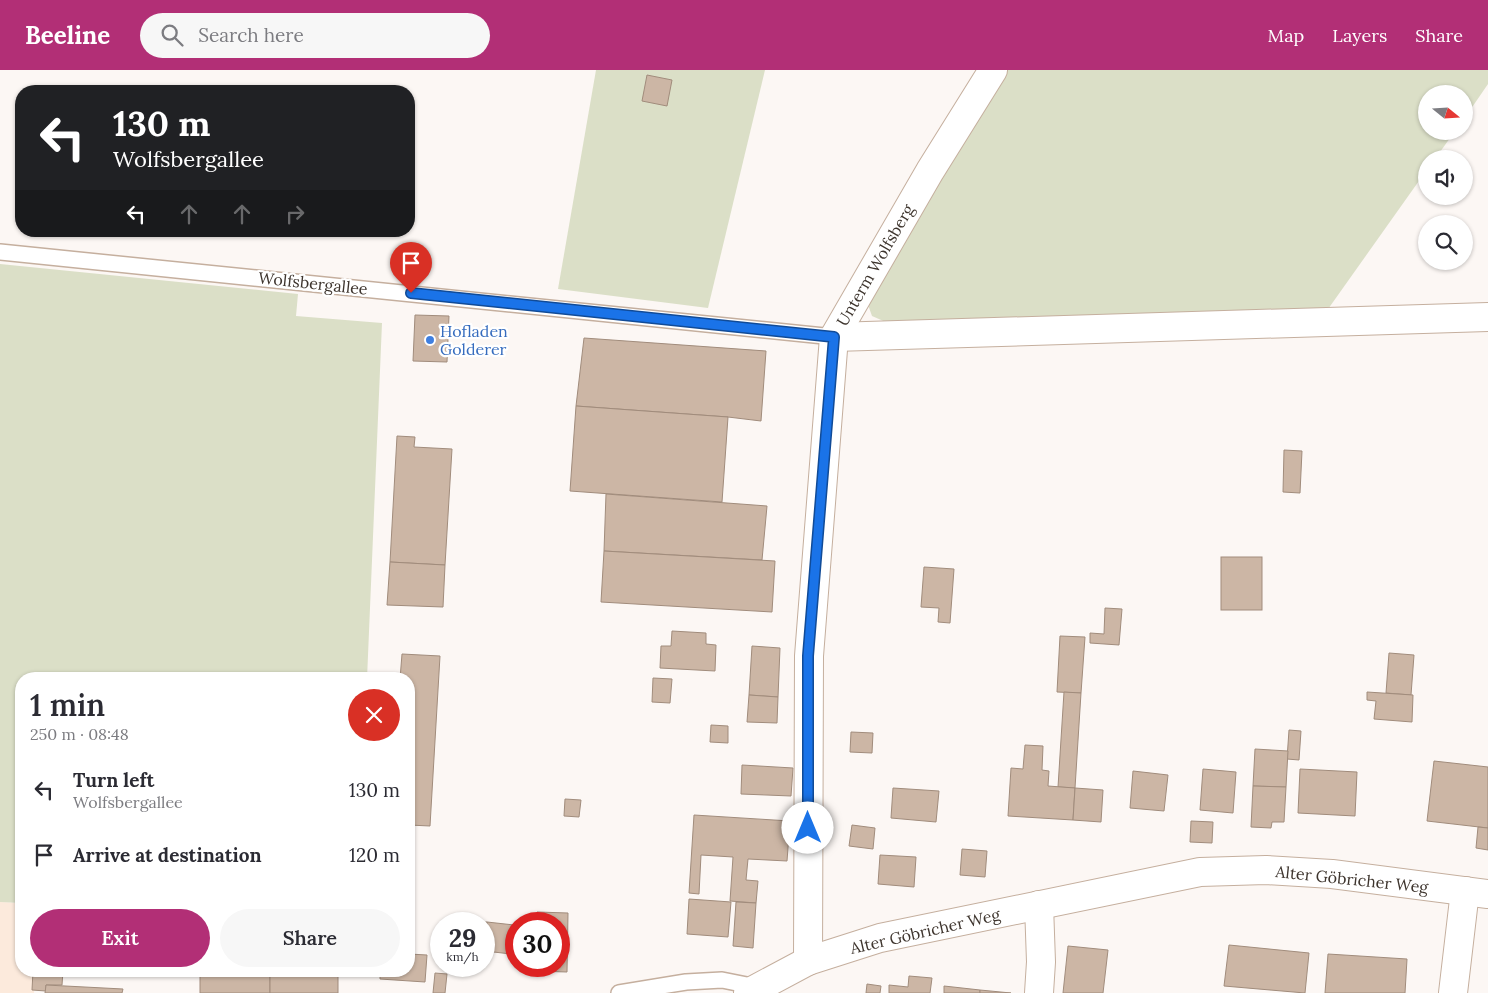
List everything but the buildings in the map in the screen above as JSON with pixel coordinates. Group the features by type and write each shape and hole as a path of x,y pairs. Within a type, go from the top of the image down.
{"street":[{"name":"Unterm Wolfsberg","path":"808,961 808,656 834,337 930,171 993,70"},
{"path":"834,337 1488,317"},
{"name":"Alter Göbricher Weg","path":"753,990 808,961 880,938 1200,872 1266,870 1332,874 1476,893"},
{"path":"1453,993 1476,893"},
{"path":"1039,905 1041,962 1039,993"}],"lane":[{"name":"Wolfsbergallee","path":"0,252 834,337"},
{"name":"Alter Göbricher Weg","path":"619,993 686,982 722,980 753,990"}],"shaded area":[{"path":"0,902 15,903 15,977 35,977 34,993 0,993"}],"green space":[{"path":"596,70 765,70 708,308 558,289"},
{"path":"1007,70 1488,70 1488,84 1473,106 1473,85 1418,85 1418,140 1449,140 1441,150 1418,150 1418,182 1321,319 888,323 872,316 867,302"},
{"path":"0,264 298,294 296,316 382,323 367,672 15,672 15,903 0,902"}],"place":[{"name":"Hofladen Golderer","path":"430,340"}],"route":[{"path":"411,293 834,337 808,656 808,828"}]}
